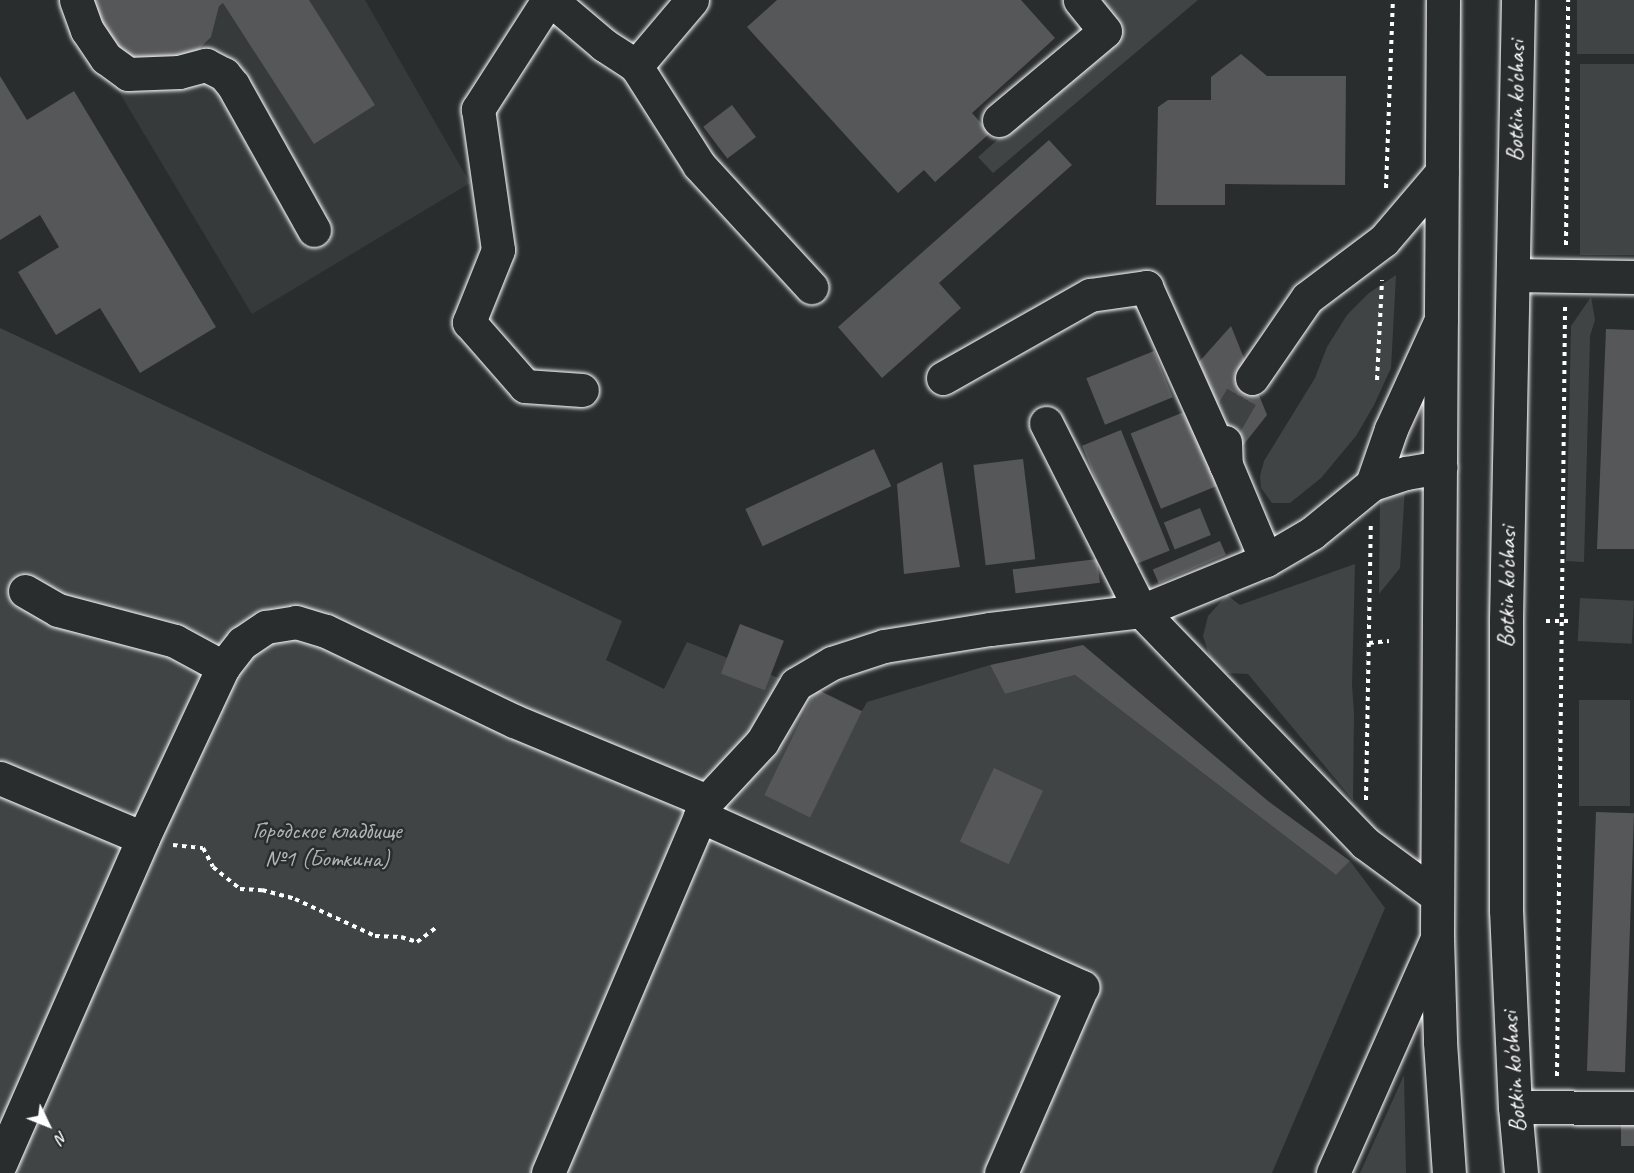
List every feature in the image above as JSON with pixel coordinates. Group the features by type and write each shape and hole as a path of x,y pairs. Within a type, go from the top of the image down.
{"main road":[{"path":"76,0 87,30 106,58 128,74 178,72 206,65 224,74 233,85 314,230"},
{"path":"582,390 525,386 469,322 498,250 478,109 550,0 604,45 636,66 699,165 811,287"},
{"path":"636,66 692,0"},
{"path":"999,120 1105,31 1080,0"},
{"path":"1443,0 1437,938 1440,1042 1449,1173"},
{"name":"Botkin ko'chasi","path":"1518,0 1506,621 1506,910 1515,1107 1521,1173"},
{"path":"1252,378 1307,298 1384,240 1442,172"},
{"path":"1513,275 1634,277"},
{"path":"943,378 1090,295 1146,287 1266,560"},
{"path":"1372,484 1391,429 1441,320"},
{"path":"1046,423 1141,611 1365,843 1437,896"},
{"path":"1225,425 1226,465"},
{"path":"548,1173 704,808 762,742 796,684 832,663 884,646 990,629 1141,611 1266,560 1312,533 1372,484 1406,473 1440,467"},
{"path":"26,591 58,610 176,641 223,667"},
{"path":"0,1164 143,838 223,667 242,643 266,627 296,622 311,626 704,808 1082,987 1001,1173"},
{"path":"0,778 143,838"},
{"path":"1333,1173 1437,938"},
{"path":"1515,1107 1634,1108"}],"path":[{"path":"1556,1107 1568,0"},
{"path":"1546,621 1571,621"},
{"path":"1369,643 1389,641"},
{"path":"143,838 177,846 203,848 213,867 240,889 262,890 295,899 375,936 401,937 417,942 437,927"}],"shaded area":[{"path":"64,0 365,0 470,183 252,314"}],"green space":[{"path":"1094,0 1198,0 993,173 978,157 1119,33"},
{"path":"1577,0 1634,0 1634,54 1577,54"},
{"path":"1580,64 1634,64 1634,255 1580,255"},
{"path":"1396,275 1391,368 1374,405 1356,436 1321,478 1290,503 1272,503 1261,488 1260,476 1264,461 1315,378 1327,347 1347,315 1369,293"},
{"path":"1591,297 1595,320 1590,336 1584,562 1566,561 1571,326"},
{"name":"Городское кладбище №1 (Боткина)","path":"0,328 622,621 606,660 664,689 687,642 862,711 867,702 990,665 1005,694 1075,675 1336,875 1350,861 1385,908 1272,1173 0,1173"},
{"path":"1405,487 1400,568 1379,594 1380,497"},
{"path":"1355,564 1352,685 1353,800 1248,674 1226,673 1210,658 1203,636 1208,616 1227,595 1240,605"},
{"path":"1580,598 1634,601 1632,644 1578,641"},
{"path":"1579,700 1630,700 1630,806 1579,806"},
{"path":"1404,1075 1406,1173 1360,1173"}],"building":[{"path":"88,0 309,0 375,105 314,144 223,3 219,6 211,37 189,59 161,69 105,49"},
{"path":"777,0 1021,0 1055,38 972,113 990,133 935,182 924,170 898,193 747,27"},
{"path":"1241,54 1267,76 1346,76 1345,185 1225,184 1225,205 1156,205 1158,107 1168,100 1211,100 1211,77"},
{"path":"0,76 27,120 74,91 216,327 140,373 100,308 56,335 18,272 59,247 40,215 0,240"},
{"path":"732,105 756,137 727,159 703,127"},
{"path":"1049,140 1072,165 939,283 961,308 882,378 838,327"},
{"path":"1231,326 1267,415 1237,453 1199,362"},
{"path":"1606,329 1634,330 1634,549 1597,549"},
{"path":"1154,351 1173,397 1105,425 1086,378"},
{"path":"1189,410 1219,485 1161,509 1131,434"},
{"path":"1121,430 1170,551 1131,566 1082,446"},
{"path":"874,449 891,486 763,546 745,509"},
{"path":"1023,459 1035,559 986,565 973,465"},
{"path":"942,462 960,567 904,574 897,484"},
{"path":"1200,508 1211,535 1175,549 1164,523"},
{"path":"1220,541 1226,555 1159,583 1153,570"},
{"path":"1097,559 1100,583 1016,593 1013,569"},
{"path":"740,624 784,641 765,690 721,673"},
{"path":"1083,645 1268,801 1350,861 1336,875 1075,675 1005,694 990,665"},
{"path":"816,689 862,711 810,817 764,795"},
{"path":"994,768 1043,791 1009,864 960,841"},
{"path":"1596,812 1634,813 1625,1072 1587,1071"},
{"path":"1621,1125 1634,1125 1634,1146 1621,1146"}],"tunnel":[{"path":"1225,425 1252,378"}]}
